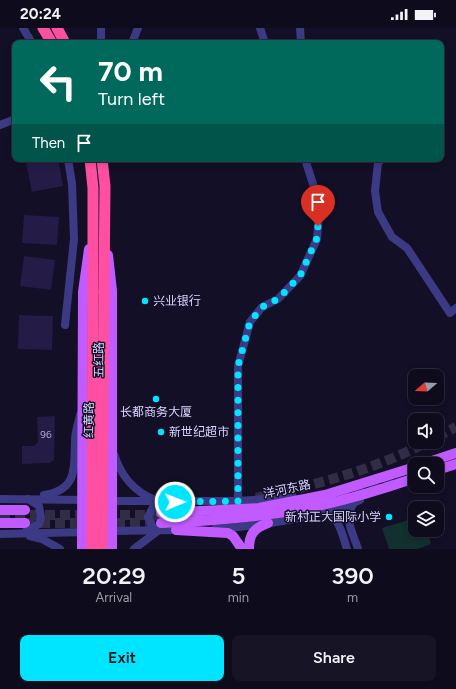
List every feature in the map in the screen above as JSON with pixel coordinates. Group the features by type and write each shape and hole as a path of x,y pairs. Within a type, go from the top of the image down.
{"highway":[{"path":"43,28 50,40"},
{"path":"57,28 63,40"},
{"name":"五红路","path":"90,162 98,292"},
{"name":"五红路","path":"98,292 105,218 105,186 102,162"},
{"name":"红黄路","path":"92,549 98,292"},
{"name":"红黄路","path":"98,292 102,549"}],"main road":[{"name":"五红路","path":"105,218 112,291 112,549"},
{"name":"五红路","path":"82,549 83,292 93,219"},
{"path":"82,447 87,452 97,455 108,452 112,447"},
{"path":"444,457 456,453"},
{"path":"444,468 456,464"},
{"name":"洋河东路","path":"160,517 259,508 325,495 408,469"},
{"name":"洋河东路","path":"160,517 217,521 298,510 328,504 408,480"},
{"path":"0,510 25,510"},
{"path":"0,523 25,523"},
{"path":"249,549 251,534 258,526 268,523"},
{"path":"176,530 228,533 233,536 242,549"}],"street":[{"path":"23,28 30,40"},
{"path":"101,28 101,40"},
{"path":"133,40 138,28"},
{"path":"260,28 265,40"},
{"path":"300,28 301,40"},
{"path":"0,125 12,120"},
{"path":"64,325 74,239 72,184 68,162"},
{"path":"238,501 238,366 250,322 262,307 278,299 300,276 317,238 319,213 314,187 306,162"},
{"path":"379,162 375,191 378,212 392,237 407,248 450,313 456,308"},
{"path":"27,498 54,493 63,489 72,477 75,468 75,438 82,403"},
{"path":"112,447 118,465 128,482 143,496 160,517 176,530 216,529 268,523 323,512 355,502 391,486"},
{"path":"0,534 112,531 160,517 238,501 325,495"},
{"path":"0,499 27,498 112,502 160,517"},
{"path":"20,533 35,528 39,524 41,517 39,506 27,498"},
{"path":"355,502 348,512 348,519 358,549"},
{"path":"323,512 330,514 338,523 347,549"},
{"path":"134,549 160,517"},
{"path":"20,533 42,539 60,549"}],"green space":[{"path":"408,520 408,537 429,537 431,544 417,549 389,549 382,528"}],"building":[{"path":"59,162 63,186 32,192 26,163"},
{"path":"24,215 59,217 57,245 22,243"},
{"path":"24,256 55,260 51,290 20,286"},
{"path":"19,315 53,316 52,350 18,349"},
{"path":"55,416 54,460 49,463 22,464 22,446 34,446 38,442 37,417"}],"tunnel":[{"path":"444,433 456,427"},
{"path":"256,498 344,476 386,461 413,449"},
{"path":"340,495 397,477"},
{"path":"0,515 170,514"},
{"path":"25,523 161,523"}],"place":[{"name":"兴业银行","path":"145,301"},
{"name":"长都商务大厦","path":"156,399"},
{"name":"新世纪超市","path":"161,432"},
{"name":"新村正大国际小学","path":"389,517"}],"route":[{"path":"175,502 238,501 238,366 250,322 262,307 278,299 300,276 317,238 318,226"}]}
